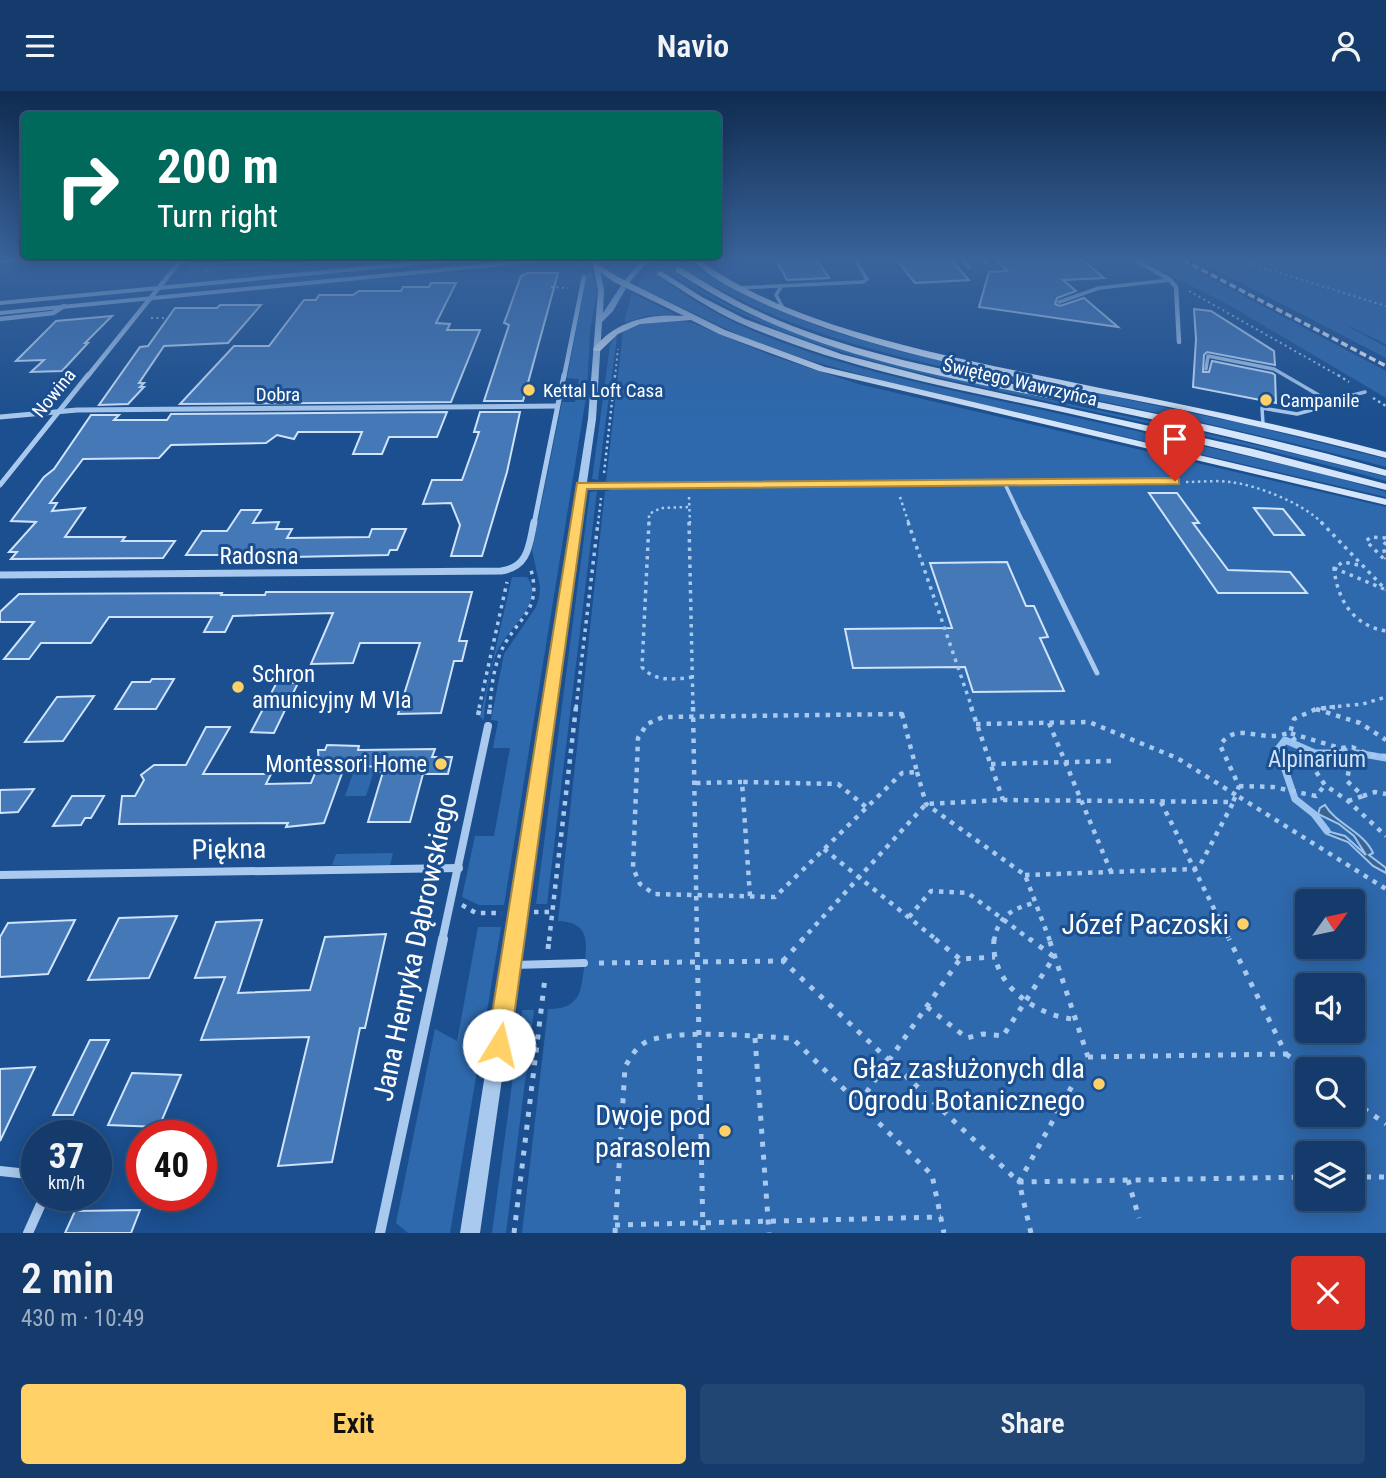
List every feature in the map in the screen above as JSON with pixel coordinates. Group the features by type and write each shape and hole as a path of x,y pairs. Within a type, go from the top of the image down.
{"main road":[{"path":"684,313 756,346 853,378 1386,502"},
{"name":"Świętego Wawrzyńca","path":"730,313 799,342 862,362 947,384 1263,454 1386,487"},
{"name":"Świętego Wawrzyńca","path":"760,313 802,331 870,353 1252,438 1386,473"},
{"path":"797,313 848,332 911,350 1263,425 1386,455"},
{"path":"597,349 611,334 650,319 675,317 702,322"}],"street":[{"path":"0,319 54,313"},
{"name":"Nowina","path":"0,485 138,313"},
{"path":"526,558 576,313"},
{"path":"470,1233 595,396 599,313"},
{"path":"600,320 607,313"},
{"path":"1177,313 1179,342"},
{"name":"Dobra","path":"0,417 60,410 557,407"},
{"name":"Radosna","path":"0,575 489,572 517,567 526,558"},
{"name":"Jana Henryka Dąbrowskiego","path":"380,1233 488,726"},
{"name":"Piękna","path":"0,875 459,868"},
{"path":"0,1171 21,1173"},
{"path":"28,1233 37,1211"}],"lane":[{"path":"1206,369 1208,356 1274,369 1334,404 1297,414 1262,408 1263,425"},
{"path":"1330,401 1365,392"},
{"path":"582,485 897,485 1175,481"},
{"path":"1005,484 1097,673"},
{"path":"511,965 584,963"}],"path":[{"path":"1232,313 1386,406"},
{"path":"151,319 168,317"},
{"path":"514,1233 619,345"},
{"path":"1175,481 1230,482 1281,498 1312,512 1386,590"},
{"path":"897,485 1003,800"},
{"path":"689,486 703,1233"},
{"path":"690,507 661,508 649,514 642,667 645,672 657,678 694,677"},
{"path":"1371,537 1386,540 1383,546 1386,561 1366,541 1371,537"},
{"path":"488,726 490,698 500,654 527,616 536,597 536,585 526,558"},
{"path":"1334,568 1343,562 1360,565"},
{"path":"1334,568 1386,590"},
{"path":"1334,568 1334,583 1357,620 1374,631 1386,631"},
{"path":"1386,697 1372,704 1331,705 1316,709 1294,719 1290,733 1325,785 1348,801 1386,836"},
{"path":"1316,709 1326,716 1350,719 1367,725 1386,740"},
{"path":"918,772 902,773 775,897 654,894 644,889 636,879 633,868 638,738 640,731 655,719 695,716 902,714 918,772 926,804 1025,875 1037,902 1073,1019 1088,1057"},
{"path":"1049,723 1111,872"},
{"path":"976,724 1089,723 1177,758 1386,889"},
{"path":"1025,875 1199,867 1239,786 1220,745 1225,737 1235,731 1272,736 1290,733 1340,748 1352,747 1365,755"},
{"path":"1363,796 1351,787 1346,778 1351,756 1386,758"},
{"path":"990,764 1111,761"},
{"path":"742,782 750,896"},
{"path":"696,783 838,784 866,808"},
{"path":"1239,786 1273,787 1299,795 1315,796 1325,785"},
{"path":"1348,801 1375,792 1386,794"},
{"path":"783,961 926,804 1082,799 1233,802"},
{"path":"1161,802 1286,1054 1295,1060"},
{"path":"824,849 960,959 995,957"},
{"path":"909,917 931,891 962,891 1054,957"},
{"path":"1037,902 1010,909 1001,918 993,943 995,957 1012,989 1026,1002 1057,1017 1073,1019"},
{"path":"461,904 476,913 503,912"},
{"path":"534,912 553,912"},
{"path":"927,1007 967,1038 983,1034 999,1038 1003,1036 1054,957"},
{"path":"859,1103 960,959"},
{"path":"584,963 699,964 783,961 1019,1182 1031,1233"},
{"path":"615,1233 625,1067 637,1048 659,1037 792,1038 932,1175 944,1233"},
{"path":"755,1038 769,1233"},
{"path":"1088,1057 1286,1054"},
{"path":"1019,1182 1088,1057"},
{"path":"1365,1109 1386,1124"},
{"path":"1019,1182 1295,1177"},
{"path":"1365,1177 1386,1177"},
{"path":"1128,1179 1139,1218"},
{"path":"615,1225 941,1217"}],"green space":[{"path":"579,313 593,313 587,391 504,905 479,905 462,897 475,836 494,836 510,748 493,748 498,721 491,720 504,654 536,607 539,598 540,587 532,550 562,402 575,402 579,379 567,378"},
{"path":"627,313 674,314 646,316 624,323"},
{"path":"694,313 718,313 788,345 839,362 944,389 1331,476 1386,492 1386,497 883,381 805,359 748,339"},
{"path":"741,313 886,359 1011,391 1324,461 1386,477 1386,481 1259,449 898,368 801,339"},
{"path":"769,313 785,313 831,331 906,353 1249,425 1386,459 1386,467 1257,435 948,368 856,345"},
{"path":"1243,313 1277,313 1386,371 1386,398"},
{"path":"1300,313 1386,313 1386,344 1340,322 1386,347 1386,358"},
{"name":"Alpinarium","path":"675,319 695,324 770,355 858,384 1386,507 1386,1233 522,1233 548,1009 565,1007 577,998 584,969 586,943 582,930 569,922 558,921 605,491 609,491 610,482 606,481 623,331 641,323"},
{"path":"615,336 617,337 598,480 592,479 610,345"},
{"path":"597,491 547,904 536,904 590,492"},
{"path":"512,577 527,577 532,587 532,597 522,617 496,654 484,720 480,717"},
{"path":"356,765 376,765 366,796 345,796"},
{"path":"393,853 390,865 332,865 336,854"},
{"path":"478,927 501,927 450,1233 408,1233 396,1223 435,1029 457,1041"},
{"path":"522,1010 534,1010 506,1233 492,1233"}],"shaded area":[{"path":"1325,805 1336,818 1363,839 1373,853 1369,855 1386,868 1386,873 1373,866 1348,842 1327,834 1327,831 1345,836 1366,855 1354,836 1339,824 1318,814 1320,808"}],"building":[{"path":"171,313 254,313 228,343 164,346 139,383 144,383 140,387 144,387 128,404 99,405 140,347 148,346"},
{"path":"294,313 441,313 436,323 450,324 447,330 480,330 451,402 180,404 234,346 269,346"},
{"path":"508,313 547,313 523,401 484,401 509,325 504,323"},
{"path":"1023,313 1102,313 1118,327"},
{"path":"1194,313 1215,313 1274,351 1275,365 1207,352 1204,355 1203,372 1209,372 1212,361 1272,373 1275,375 1276,403 1193,387 1196,339"},
{"path":"112,316 62,371 31,372 44,360 16,361 56,321"},
{"path":"447,412 437,437 389,437 382,454 353,454 362,432 298,432 294,439 277,435 266,443 171,445 159,458 83,459 50,503 57,503 52,511 85,508 65,537 125,537 122,541 175,541 163,558 11,559 17,552 9,552 36,522 11,521 44,477 54,469 91,415 119,415 114,420 167,420 171,414"},
{"path":"480,412 520,412 507,472 482,556 451,556 460,525 451,503 423,504 432,480 462,480 479,432 474,432"},
{"path":"1149,493 1177,493 1199,523 1193,523 1228,570 1290,572 1307,593 1218,593"},
{"path":"1254,508 1283,509 1304,535 1274,535"},
{"path":"241,510 261,510 253,523 279,522 276,529 292,529 287,538 369,537 372,529 406,529 397,550 390,550 388,555 243,558 245,555 186,555 202,531 227,531"},
{"path":"1007,562 1026,606 1034,606 1048,637 1040,638 1064,691 973,692 965,667 853,668 845,629 952,628 930,563"},
{"path":"266,592 472,592 459,641 467,641 462,661 454,661 441,713 398,714 420,643 360,643 353,663 311,664 333,613 233,616 225,632 204,632 212,617 109,617 91,643 41,643 29,659 4,659 34,622 0,622 0,612 19,594 265,595"},
{"path":"152,679 174,679 156,709 115,709 132,682 150,682"},
{"path":"277,682 298,683 274,733 251,732"},
{"path":"94,696 63,741 25,742 57,697"},
{"path":"206,727 230,727 203,774 271,774 266,784 311,783 319,764 318,750 325,750 327,745 359,746 358,750 435,749 432,757 452,757 448,774 423,774 410,822 368,822 383,772 377,772 379,767 345,765 324,823 286,827 288,823 119,824 122,796 135,796 144,780 141,775 154,765 186,765"},
{"path":"34,789 18,812 0,813 0,790"},
{"path":"72,796 104,796 91,818 85,818 81,825 53,826"},
{"path":"177,916 149,978 88,980 119,918"},
{"path":"75,920 48,974 0,977 0,937 8,923"},
{"path":"262,920 238,993 310,990 325,937 386,934 365,1028 360,1028 332,1162 278,1166 309,1037 201,1040 225,977 195,978 216,922"},
{"path":"90,1040 109,1040 73,1115 53,1115"},
{"path":"35,1067 0,1141 0,1069"},
{"path":"132,1073 181,1075 162,1120 126,1120 126,1126 112,1125 110,1120"},
{"path":"75,1211 140,1211 131,1233 65,1233"}],"waterway":[{"path":"1327,831 1314,814 1295,799 1278,749 1285,740 1315,753 1343,753 1344,750"},
{"path":"1357,753 1386,758"}],"railway":[{"path":"1285,313 1386,366"}],"place":[{"name":"Kettal Loft Casa","path":"529,390"},
{"name":"Campanile","path":"1266,400"},
{"name":"Schron amunicyjny M VIa","path":"238,687"},
{"name":"Montessori Home","path":"441,764"},
{"name":"Józef Paczoski","path":"1243,924"},
{"name":"Głaz zasłużonych dla Ogrodu Botanicznego","path":"1099,1084"},
{"name":"Dwoje pod parasolem","path":"725,1131"}],"route":[{"path":"499,1045 582,485 1175,481"}]}
